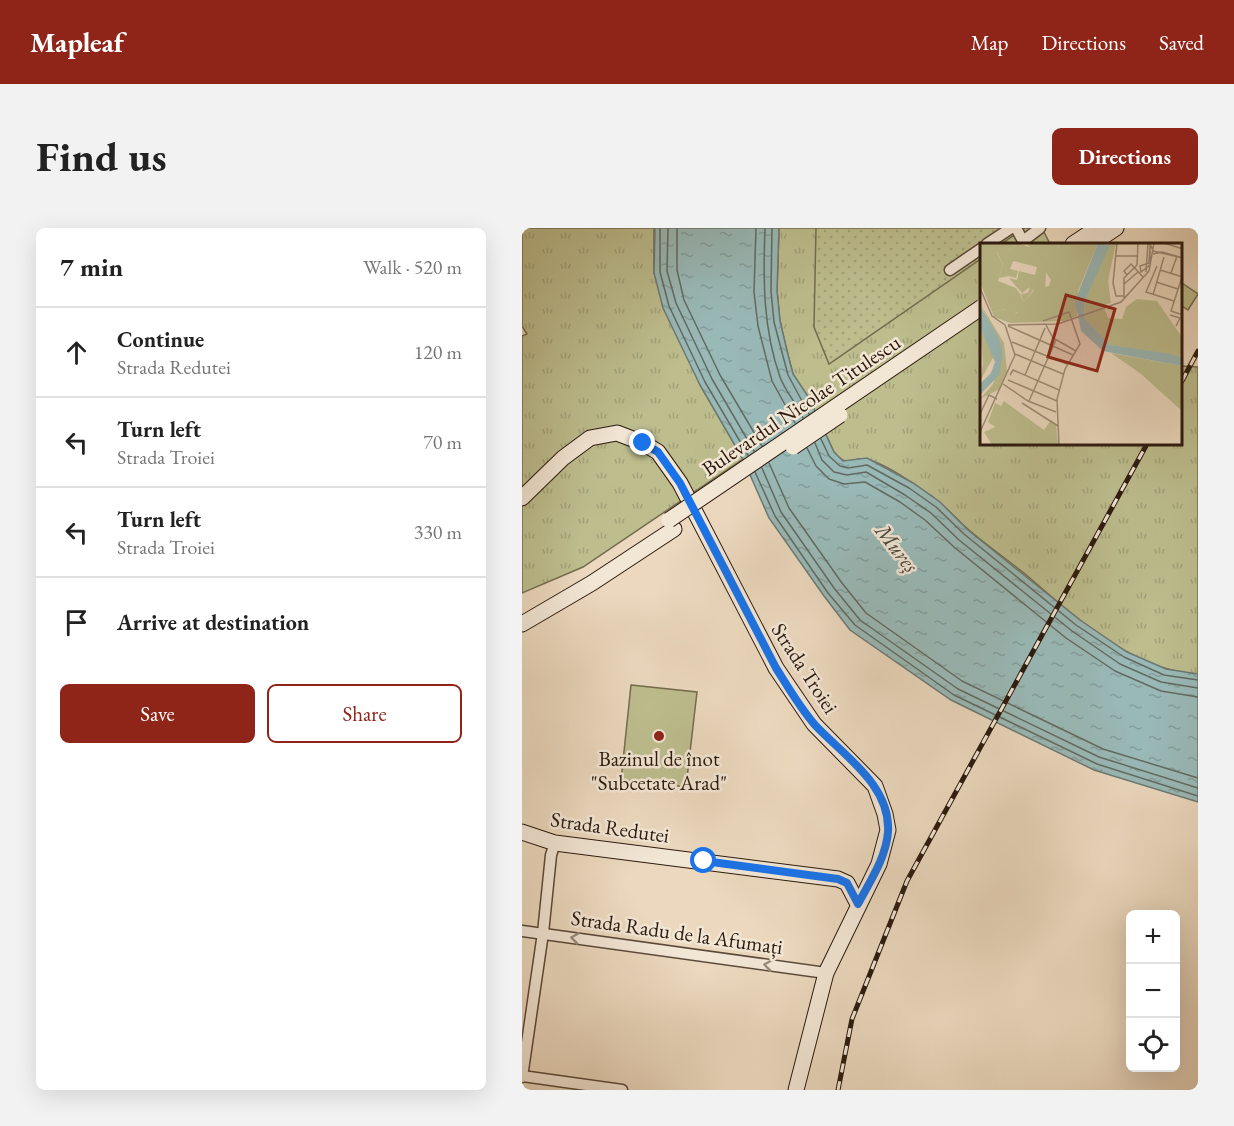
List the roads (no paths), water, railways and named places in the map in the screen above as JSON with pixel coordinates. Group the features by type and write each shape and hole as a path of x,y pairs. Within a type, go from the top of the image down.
{"main road":[{"path":"1074,243 1097,228"},
{"path":"1094,243 1116,228"},
{"name":"Bulevardul Nicolae Titulescu","path":"522,624 592,583 980,307"},
{"name":"Bulevardul Nicolae Titulescu","path":"522,613 672,524 980,319"},
{"name":"Strada Troiei","path":"522,498 563,458 590,438 617,433 643,443 658,452 680,483 771,659 793,695 814,724 875,786 888,830 886,843 879,864 826,973 796,1090"},
{"name":"Strada Redutei","path":"522,832 555,843 838,879 847,883 858,904"}],"street":[{"path":"989,243 1013,228 1023,241 1040,228"},
{"path":"950,270 980,249"},
{"path":"555,843 551,855 543,933 522,1077 622,1090"},
{"name":"Strada Radu de la Afumați","path":"522,931 826,973"}],"water":[{"name":"Mureș","path":"655,228 779,228 777,291 780,321 788,355 793,374 809,398 834,452 843,461 867,458 913,483 940,502 968,530 1080,620 1127,652 1166,669 1198,674 1198,802 1094,770 951,700 850,630 769,518 743,459 700,385 663,308 654,273"}],"railway":[{"path":"1183,379 1198,351"},
{"path":"838,1090 852,1019 907,881 1146,446"}],"place":[{"name":"Bazinul de înot \"Subcetate Arad\"","path":"659,736"}]}
